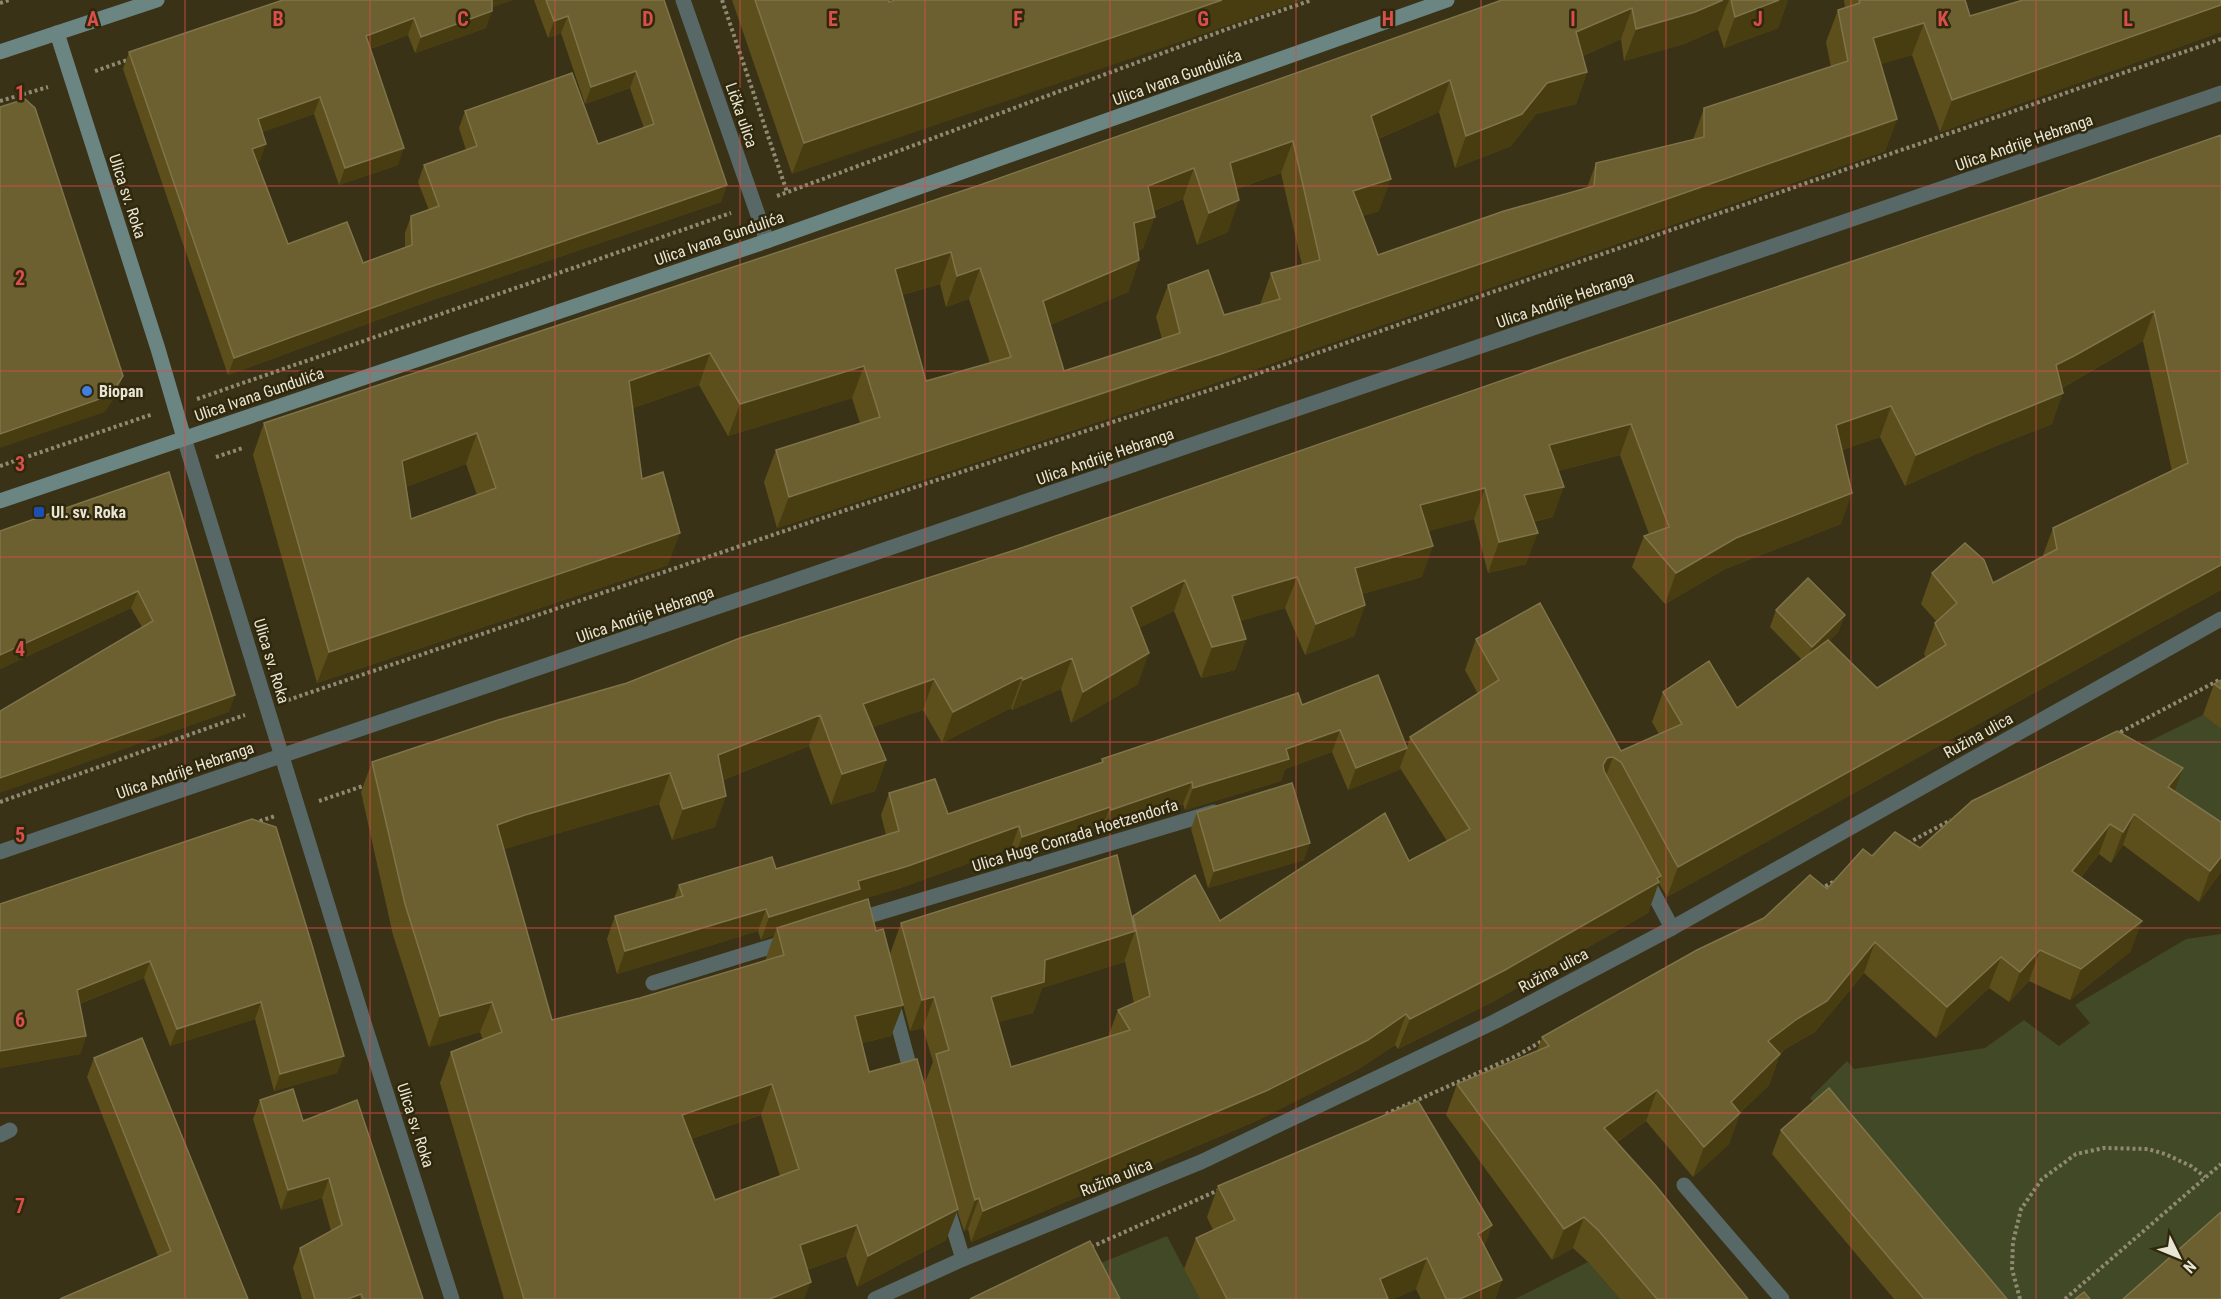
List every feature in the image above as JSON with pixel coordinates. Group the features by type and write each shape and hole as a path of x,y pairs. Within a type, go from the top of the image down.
{"main road":[{"path":"0,52 157,0"},
{"name":"Ulica Ivana Gundulića","path":"0,501 767,241 1447,0"},
{"name":"Ulica sv. Roka","path":"57,33 184,438"}],"street":[{"name":"Lička ulica","path":"683,0 767,241"},
{"name":"Ulica Andrije Hebranga","path":"0,852 2221,93"},
{"name":"Ulica sv. Roka","path":"184,438 452,1299"},
{"name":"Ružina ulica","path":"876,1299 963,1259 1201,1162 1496,1021 1672,928 2221,619"},
{"name":"Ulica Huge Conrada Hoetzendorfa","path":"835,926 871,921 1223,809"},
{"path":"1639,867 1672,928"},
{"path":"653,983 801,937"},
{"path":"887,983 917,1096"},
{"path":"1684,1185 1782,1299"},
{"path":"944,1197 963,1259"}],"path":[{"path":"0,3 9,0"},
{"path":"722,0 788,192"},
{"path":"0,466 788,192 1311,0"},
{"path":"0,802 267,707 834,513 1222,386 2221,39"},
{"path":"0,101 131,58"},
{"path":"2107,739 2221,679"},
{"path":"243,826 377,781"},
{"path":"1900,847 1952,820"},
{"path":"1814,892 1842,877"},
{"path":"1385,1115 1516,1056 1546,1039"},
{"path":"2020,1299 2012,1269 2013,1242 2021,1209 2042,1179 2076,1154 2104,1148 2148,1149 2191,1166 2205,1178"},
{"path":"2065,1299 2221,1164"},
{"path":"1082,1251 1221,1188"}],"green space":[{"path":"2203,715 2221,729 2221,861 2106,762"},
{"path":"2221,934 2221,1215 2124,1299 1982,1299 1810,1098 1847,1061 1854,1069 1985,1048 2024,1020 2059,1046 2090,1023 2075,1005 2186,939"},
{"path":"1167,1236 1200,1299 1092,1299 1079,1272"},
{"path":"1588,1262 1620,1299 1515,1299"}],"building":[{"path":"283,0 492,0 492,11 421,37 414,18 366,36 404,148 345,168 320,97 258,119 266,144 252,149 288,244 347,222 363,263 412,245 411,216 439,206 424,165 477,146 465,111 572,73 598,144 654,124 636,71 591,87 568,16 554,21 546,0 664,0 727,185 427,288 234,358 129,52"},
{"path":"755,0 889,0 889,2 895,0 1222,0 804,143"},
{"path":"1502,0 1723,0 1695,12 1636,29 1632,8 1576,32 1587,72 1547,83 1522,114 1466,136 1450,80 1371,116 1391,179 1353,191 1378,255 1504,211 1594,186 1596,163 1704,137 1704,108 1848,61 1838,10 1860,3 1859,0 1965,0 1970,16 2023,0 2221,0 2221,5 1952,100 1924,23 1873,38 1897,119 1221,354 789,497 776,450 880,417 864,366 740,404 710,353 629,381 642,479 663,472 680,533 329,652 264,423 980,185","holes":["1293,141 1320,260 1271,273 1280,299 1224,315 1208,270 1168,285 1180,333 1064,371 1043,301 1139,260 1134,223 1155,217 1148,186 1194,168 1209,213 1239,200 1230,163","951,252 957,276 980,268 1011,357 926,381 895,269","477,433 496,488 411,519 402,461"]},
{"path":"1731,0 1779,0 1735,17"},
{"path":"25,99 35,108 123,376 111,395 0,434 0,107"},
{"path":"2221,135 2221,565 1678,867 1621,762 1613,757 1607,758 1603,765 1604,771 1661,876 1657,878 1659,882 1505,970 1410,1019 1406,1014 1368,1040 1268,1090 983,1211 979,1198 975,1200 936,1054 949,1050 934,997 922,1000 901,923 1117,855 1135,931 1045,960 1044,982 991,997 1011,1067 1130,1030 1118,1010 1150,996 1133,916 1195,875 1220,921 1385,813 1409,861 1470,829 1410,737 1499,680 1476,639 1540,603 1621,751 1682,724 1663,692 1709,661 1737,708 1828,640 1877,688 1946,645 1935,623 1957,603 1932,573 1965,543 1984,560 1993,583 2057,549 2053,528 2188,463 2154,311 2056,365 2063,393 1916,455 1891,406 1836,425 1852,493 1736,538 1676,573 1644,536 1669,527 1631,424 1549,445 1564,487 1524,495 1538,533 1499,542 1485,488 1420,505 1433,546 1355,568 1365,605 1316,624 1297,577 1232,596 1246,639 1212,647 1185,580 1131,607 1149,653 1083,692 1072,658 1023,680 1022,677 953,712 934,679 863,704 886,760 842,774 820,715 718,755 726,796 683,809 670,773 497,825 552,1020 640,998 784,955 777,928 868,899 876,931 883,929 903,1005 855,1016 869,1072 917,1059 958,1209 868,1256 857,1225 800,1245 811,1282 770,1299 524,1299 451,1052 502,1032 492,1002 440,1016 405,904 372,762 498,720 627,683 740,638 1024,547 1566,358","holes":["772,1084 799,1169 715,1200 682,1115"]},
{"path":"169,472 235,695 0,778 0,711 153,621 138,591 0,655 0,531"},
{"path":"1808,578 1845,615 1812,647 1776,610"},
{"path":"1378,675 1407,748 1356,768 1340,730 1286,749 1289,759 1193,788 1192,782 1022,837 1019,826 908,866 858,881 860,889 769,917 766,909 625,951 615,916 683,896 679,885 772,857 776,869 899,831 889,793 935,779 948,814 1298,693 1302,705"},
{"path":"2221,680 2221,689 2214,684"},
{"path":"2117,731 2183,768 2168,787 2221,822 2221,857 2210,871 2134,814 2123,832 2110,824 2072,871 2142,921 2081,969 2040,950 2020,972 2001,957 1947,1007 1875,942 1827,1001 1797,1019 1768,1041 1780,1054 1731,1102 1740,1113 1704,1147 1657,1090 1604,1128 1656,1186 1748,1299 1657,1299 1599,1231 1584,1217 1564,1229 1457,1084 1549,1046 1542,1037 1697,950 1764,918 1810,875 1827,889 1863,849 1872,856 1895,832 1920,848 1972,801"},
{"path":"1292,783 1310,843 1214,871 1197,812"},
{"path":"252,819 276,827 344,1056 280,1074 261,1002 177,1029 150,961 77,990 86,1036 0,1051 0,904"},
{"path":"142,1038 248,1299 60,1299 171,1251 94,1058"},
{"path":"1829,1088 2007,1299 1924,1299 1781,1130"},
{"path":"293,1089 303,1121 357,1100 423,1299 363,1299 361,1294 348,1299 315,1299 300,1248 342,1225 329,1178 288,1190 260,1100"},
{"path":"1418,1101 1492,1225 1478,1234 1502,1280 1460,1299 1446,1299 1427,1258 1380,1279 1388,1299 1227,1299 1196,1238 1235,1220 1218,1186"},
{"path":"2221,1212 2221,1299 2123,1299"},
{"path":"1090,1241 1120,1299 970,1299"},
{"path":"2084,1292 2090,1299 2075,1299"}],"place":[{"name":"Biopan","path":"87,391"},
{"name":"Ul. sv. Roka","path":"39,512"}]}
